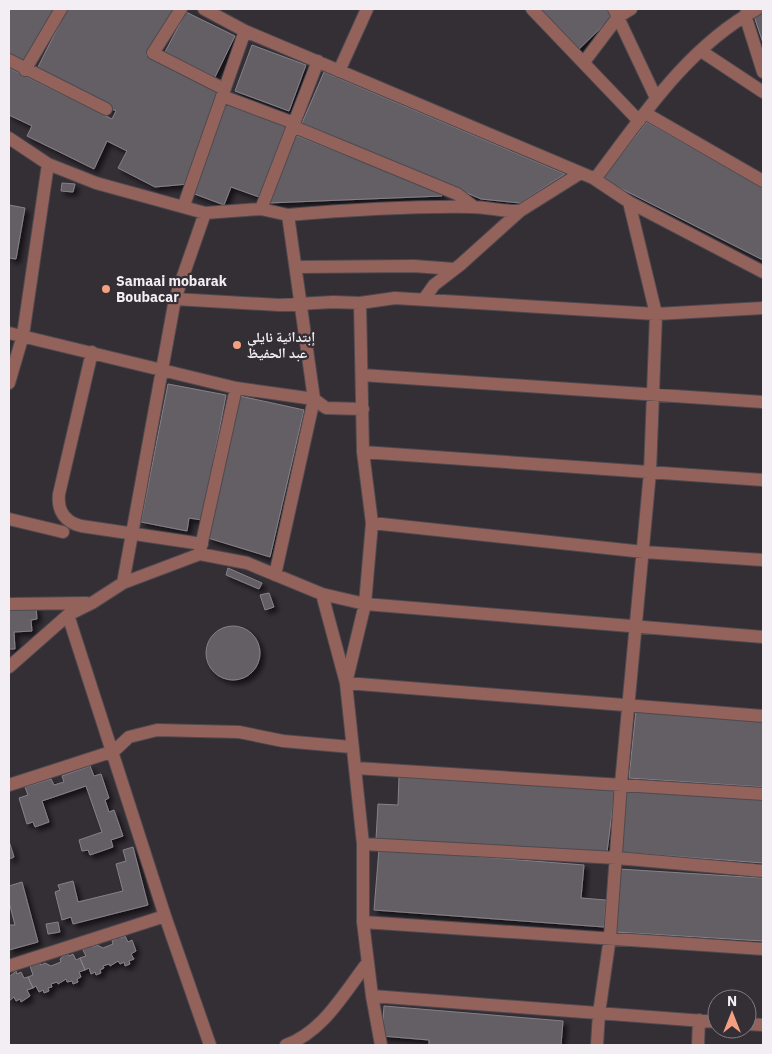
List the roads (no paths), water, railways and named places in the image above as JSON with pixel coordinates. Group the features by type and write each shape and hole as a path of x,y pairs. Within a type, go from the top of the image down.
{"street":[{"path":"25,70 61,9"},
{"path":"181,9 153,53 223,92 457,194 474,207"},
{"path":"204,9 245,31 492,134 579,174 593,178 629,202 763,272"},
{"path":"339,71 367,9"},
{"path":"532,9 642,117 763,181"},
{"path":"584,62 616,13 631,9"},
{"path":"593,178 598,175 656,98 700,51 751,12 763,72"},
{"path":"616,13 656,98"},
{"path":"184,205 245,31"},
{"path":"700,51 763,92"},
{"path":"9,60 25,70 106,109"},
{"path":"261,209 318,61"},
{"path":"9,138 48,164 96,182 184,205 205,213 261,209 288,215 474,207 506,212 520,211"},
{"path":"9,383 22,335 48,164"},
{"path":"424,300 434,285 520,211 579,174"},
{"path":"597,1045 599,1013 610,937 621,784 630,705 635,626 644,552 650,472 656,314 629,202"},
{"path":"123,583 175,300 205,213"},
{"path":"275,575 314,399 302,303 288,215"},
{"path":"296,267 414,266 454,269"},
{"path":"175,300 279,305 360,303 395,298 656,314 763,308"},
{"path":"346,683 365,604 372,523 363,452 360,303"},
{"path":"9,333 92,352 162,372 236,388 314,399 326,408 363,409"},
{"path":"92,352 59,494 59,507 65,518 75,525 132,534 201,549 247,563 322,594 365,604 763,637"},
{"path":"362,375 763,402"},
{"path":"201,549 236,388"},
{"path":"363,452 763,480"},
{"path":"9,519 63,532"},
{"path":"372,523 644,552 763,560"},
{"path":"10,664 68,615 92,603 123,583 201,549"},
{"path":"322,594 346,683 351,747 356,768 362,844 363,922 372,996 381,1045"},
{"path":"9,604 92,603"},
{"path":"68,615 114,751 165,916 210,1045"},
{"path":"346,683 763,716"},
{"path":"9,784 114,751 129,737 157,730 239,732 283,741 351,747"},
{"path":"356,768 763,794"},
{"path":"362,844 617,858 763,870"},
{"path":"9,966 165,916"},
{"path":"363,922 610,937 763,949"},
{"path":"286,1045 299,1040 322,1022 368,962"},
{"path":"372,996 707,1021"},
{"path":"698,1045 699,1020"}],"place":[{"name":"Samaai mobarak Boubacar","path":"106,289"},
{"name":"إبتدائية نايلي عبد الحفيظ","path":"237,345"}]}
